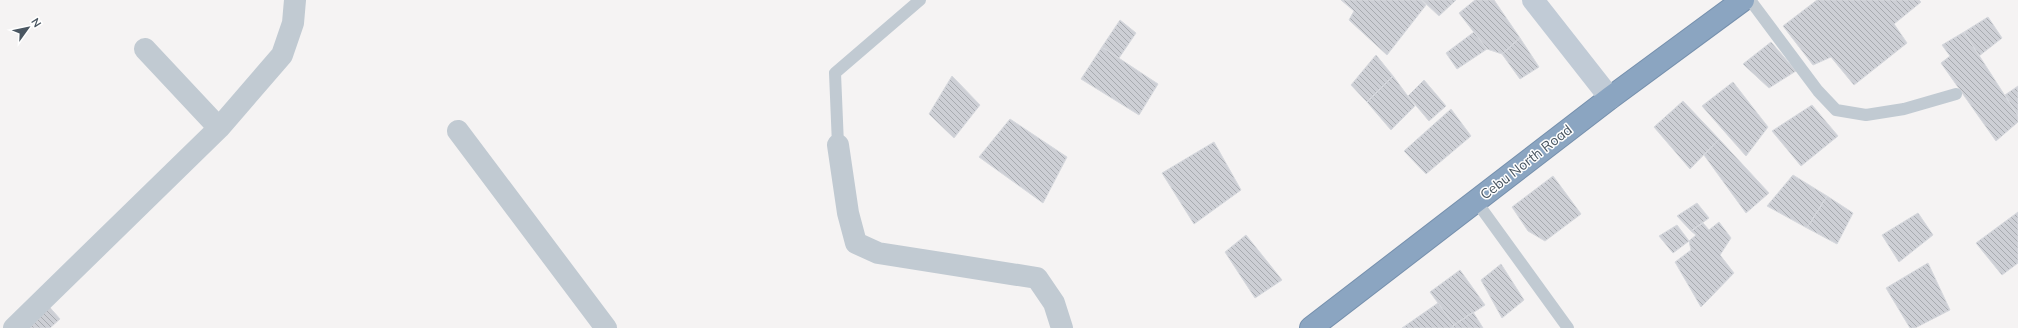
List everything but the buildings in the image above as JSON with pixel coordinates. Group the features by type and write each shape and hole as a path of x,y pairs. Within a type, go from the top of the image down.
{"highway":[{"name":"Cebu North Road","path":"1311,328 1610,98 1743,0"}],"street":[{"path":"14,328 219,128 282,55 293,23 295,0"},
{"path":"1533,0 1610,98"},
{"path":"145,49 219,128"},
{"path":"458,131 606,328"},
{"path":"838,145 848,213 856,243 878,253 1037,278 1054,303 1062,328"},
{"path":"0,322 5,328"}],"lane":[{"path":"838,145 835,73 920,0"},
{"path":"1750,0 1818,91 1836,110 1866,115 1904,109 1956,94"},
{"path":"1476,201 1568,328"}]}
